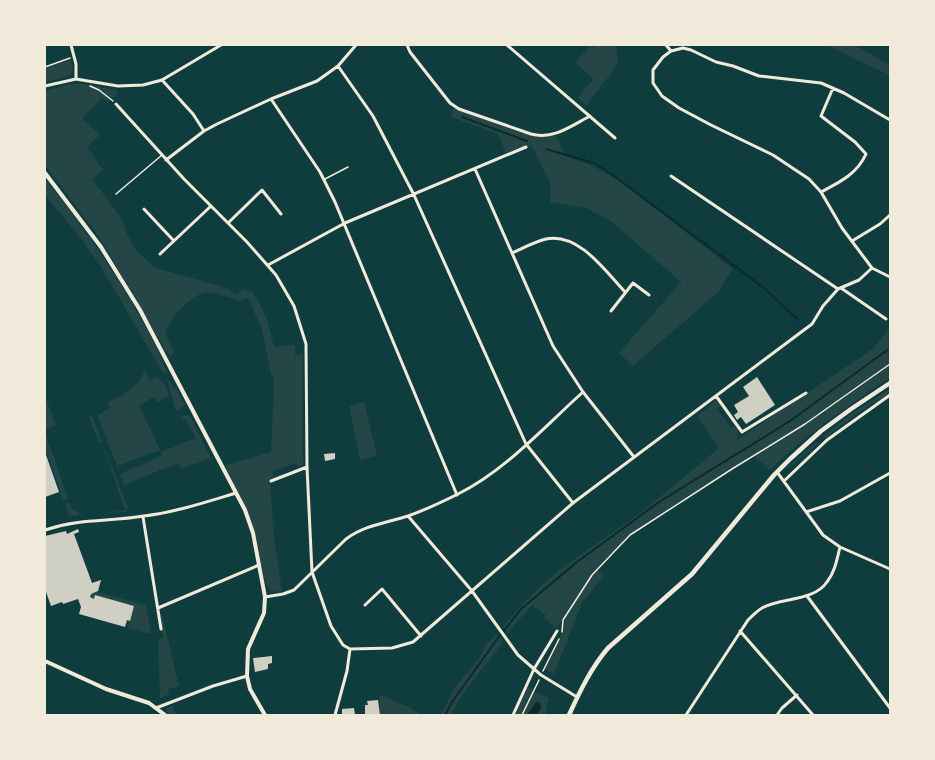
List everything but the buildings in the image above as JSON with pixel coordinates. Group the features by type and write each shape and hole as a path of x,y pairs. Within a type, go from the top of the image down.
{"main road":[{"path":"569,715 591,670 603,654 692,574 777,472 821,431 851,408 890,384"}],"street":[{"path":"70,45 76,64 76,79"},
{"path":"45,86 76,79 128,87 162,80 221,45"},
{"path":"166,160 204,131 271,99 317,81 338,66 356,45"},
{"path":"407,45 410,52 450,103 459,109 531,134 544,137 555,134 590,116"},
{"path":"507,45 615,138"},
{"path":"666,45 671,51"},
{"path":"890,120 833,88 821,83 759,76 733,66 716,62 691,50 682,48 671,51 663,56 653,70 653,83 662,96 679,108 773,155 809,179 820,192 842,228 872,268 890,277"},
{"path":"338,66 373,116 414,195 526,444 573,503"},
{"path":"162,80 193,114 204,131"},
{"path":"820,192 850,176 861,164 866,154 855,142 821,116 833,88"},
{"path":"271,99 324,180 345,223 457,495"},
{"path":"116,104 166,160 268,266 285,289 294,306 306,344 307,467 312,572 332,626 343,645 350,649 401,647 414,642 573,503 812,324 823,306 840,289 859,280 872,268"},
{"path":"268,266 345,223 526,147"},
{"path":"475,169 553,346 583,392 634,457"},
{"path":"45,173 100,247 160,347 171,371 236,493 253,533 265,597 264,613 248,649 247,676 250,689 265,715"},
{"path":"671,176 886,319"},
{"path":"228,223 262,190 281,214"},
{"path":"160,254 211,206"},
{"path":"144,209 174,241"},
{"path":"852,241 880,224 890,215"},
{"path":"512,253 546,239 566,240 589,255 625,292"},
{"path":"611,312 633,282 649,295"},
{"path":"265,597 283,594 294,590 346,539 356,532 367,527 408,516 457,495 487,478 583,392"},
{"path":"716,396 742,432 806,393"},
{"path":"784,481 828,440 890,395"},
{"path":"271,481 307,467"},
{"path":"777,472 823,535 840,547 890,569"},
{"path":"806,512 840,501 890,473"},
{"path":"45,530 66,524 90,520 143,516 184,508 236,493"},
{"path":"143,516 161,629"},
{"path":"408,516 472,592 518,655 542,675 577,697"},
{"path":"686,715 748,620 761,608 807,596 818,591 827,583 835,568 840,547"},
{"path":"158,608 259,565"},
{"path":"365,605 382,589 421,636"},
{"path":"807,596 890,708"},
{"path":"513,715 534,669 557,631"},
{"path":"740,631 813,715"},
{"path":"335,715 347,671 350,649"},
{"path":"45,661 106,690 149,703 165,715"},
{"path":"156,708 213,686 247,676"},
{"path":"777,715 782,708 797,695"}],"lane":[{"path":"116,194 162,155"},
{"path":"324,180 348,167"}],"path":[{"path":"45,67 74,57"},
{"path":"90,81 91,87 99,90 116,104"},
{"path":"575,600 598,567 630,535 726,472 805,424 890,364"},
{"path":"522,715 542,675"}],"shaded area":[{"path":"595,45 616,45 618,64 587,105 578,98 593,79 575,62 591,46 593,48"},
{"path":"827,45 854,45 890,65 890,76"},
{"path":"70,60 73,72 66,77 45,82 45,69"},
{"path":"70,84 82,84 117,90 117,95 107,102 102,98 82,118 100,135 87,147 103,170 92,179 120,216 135,249 155,268 228,288 236,295 245,288 248,293 251,291 260,304 266,318 274,347 295,345 295,355 303,354 303,465 298,467 296,463 272,472 274,477 270,479 274,537 282,591 274,592 269,589 262,569 257,539 246,506 225,465 271,452 274,380 271,373 262,329 248,298 238,301 221,295 204,292 186,304 168,325 165,332 174,352 170,358 100,238 45,165 45,91"},
{"path":"454,107 531,134 555,134 565,153 564,156 588,164 616,178 733,269 718,292 633,366 619,353 681,282 611,221 586,208 550,202 550,183 531,145 507,155 498,134 451,117"},
{"path":"45,179 76,218 118,279 155,344 167,372 163,373 103,270 83,241 45,195"},
{"path":"890,328 890,378 827,421 770,470 754,456 650,521 613,552 597,569 604,576 582,603 554,674 544,669 563,631 562,621 556,628 544,618 546,615 532,605 508,633 503,626 527,599 558,571 643,511 719,448 697,416 716,401 721,405 717,408 731,428 735,425 738,433 737,440 871,350"},
{"path":"145,370 150,380 156,377 165,384 169,396 157,402 154,397 139,405 160,450 117,466 97,415 110,408 107,403 124,394 134,386"},
{"path":"166,377 178,392 185,405 178,411 175,409"},
{"path":"890,389 890,393 856,414 825,438 823,436 854,412"},
{"path":"45,396 56,425 45,430"},
{"path":"364,402 377,456 360,460 349,406"},
{"path":"87,413 93,418 102,442 99,443"},
{"path":"186,415 190,416 211,458 181,469 178,463 124,485 120,474 162,456 161,452 196,438 185,418 181,420 182,417"},
{"path":"46,435 68,499 63,500 45,447"},
{"path":"816,442 818,444 789,468 788,467"},
{"path":"105,449 128,508 126,512 107,513 125,510 106,454 103,452"},
{"path":"69,503 72,509 79,512 79,515 69,516 65,504"},
{"path":"97,592 146,605 151,634 128,628 134,606 96,595 94,599 90,597 91,594"},
{"path":"159,614 162,615 179,686 168,689 169,694 160,698 158,639 163,638"},
{"path":"497,634 503,642 462,695 451,715 441,715 455,687 479,659 487,643"},
{"path":"526,687 549,698 545,715 513,715"},
{"path":"379,695 407,706 421,715 382,715 380,713"},
{"path":"536,702 540,703 541,709 536,715 527,715"},
{"path":"172,705 176,715 169,715 166,709"}],"waterway":[{"path":"462,117 527,141"},
{"path":"546,149 594,163 610,173 764,288 798,320"},
{"path":"445,715 452,702 495,642 521,609 577,562 659,502 790,421 890,348"}]}
